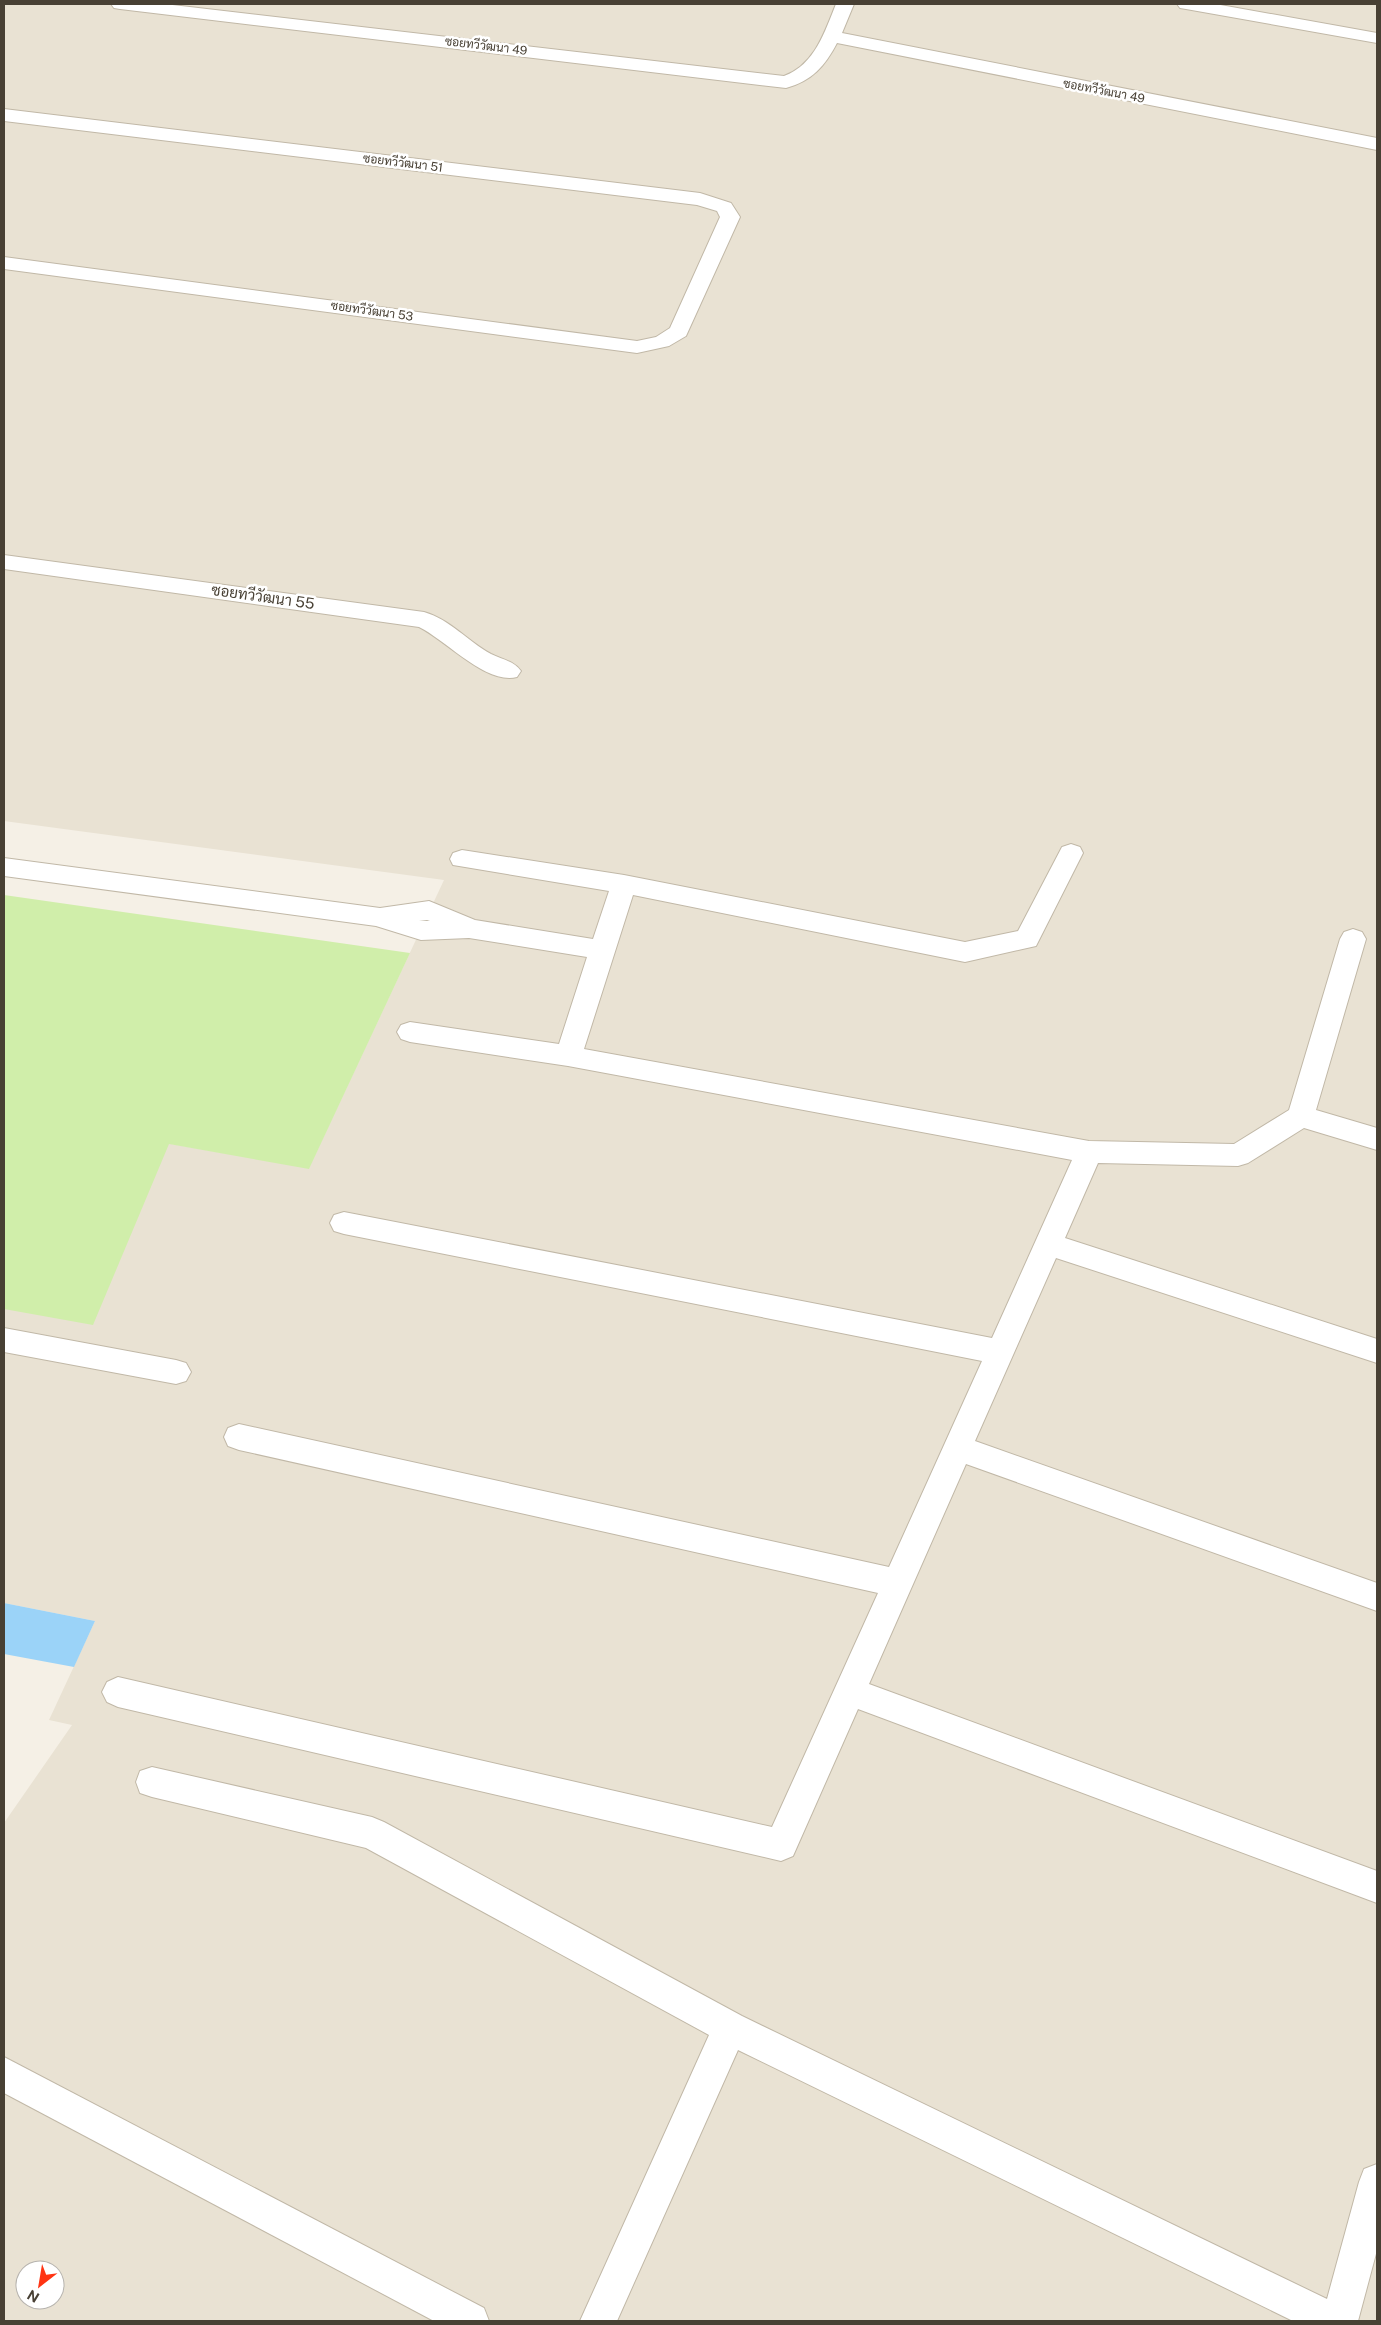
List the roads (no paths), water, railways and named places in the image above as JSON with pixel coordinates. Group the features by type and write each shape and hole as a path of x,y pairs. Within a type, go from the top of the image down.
{"street":[{"name":"ซอยทวีวัฒนา 49","path":"120,4 786,82 810,71 832,37 845,4"},
{"path":"1186,4 1377,38"},
{"name":"ซอยทวีวัฒนา 49","path":"832,37 1377,144"},
{"name":"ซอยทวีวัฒนา 51","path":"4,115 700,199 724,207 730,217 704,278"},
{"name":"ซอยทวีวัฒนา 53","path":"4,263 637,346 662,342 679,332 704,278"},
{"name":"ซอยทวีวัฒนา 55","path":"4,562 424,620 441,628 481,659 509,671"},
{"path":"462,858 624,884 965,952 1027,939 1071,853"},
{"path":"4,867 377,917 421,931 469,929 603,950"},
{"path":"568,1056 624,884"},
{"path":"410,1032 568,1056 1089,1152 1238,1156 1302,1116 1353,939"},
{"path":"1302,1116 1377,1139"},
{"path":"118,1692 781,1844 1089,1152"},
{"path":"344,1223 1000,1352"},
{"path":"1048,1244 1377,1351"},
{"path":"4,1340 176,1372"},
{"path":"239,1437 897,1583"},
{"path":"958,1448 1377,1597"},
{"path":"849,1691 1377,1887"},
{"path":"152,1782 372,1833 730,2028 1332,2321"},
{"path":"598,2321 730,2028"},
{"path":"4,2074 471,2321"},
{"path":"1340,2321 1377,2182"}],"water":[{"path":"4,1603 95,1621 74,1667 4,1654"}]}
